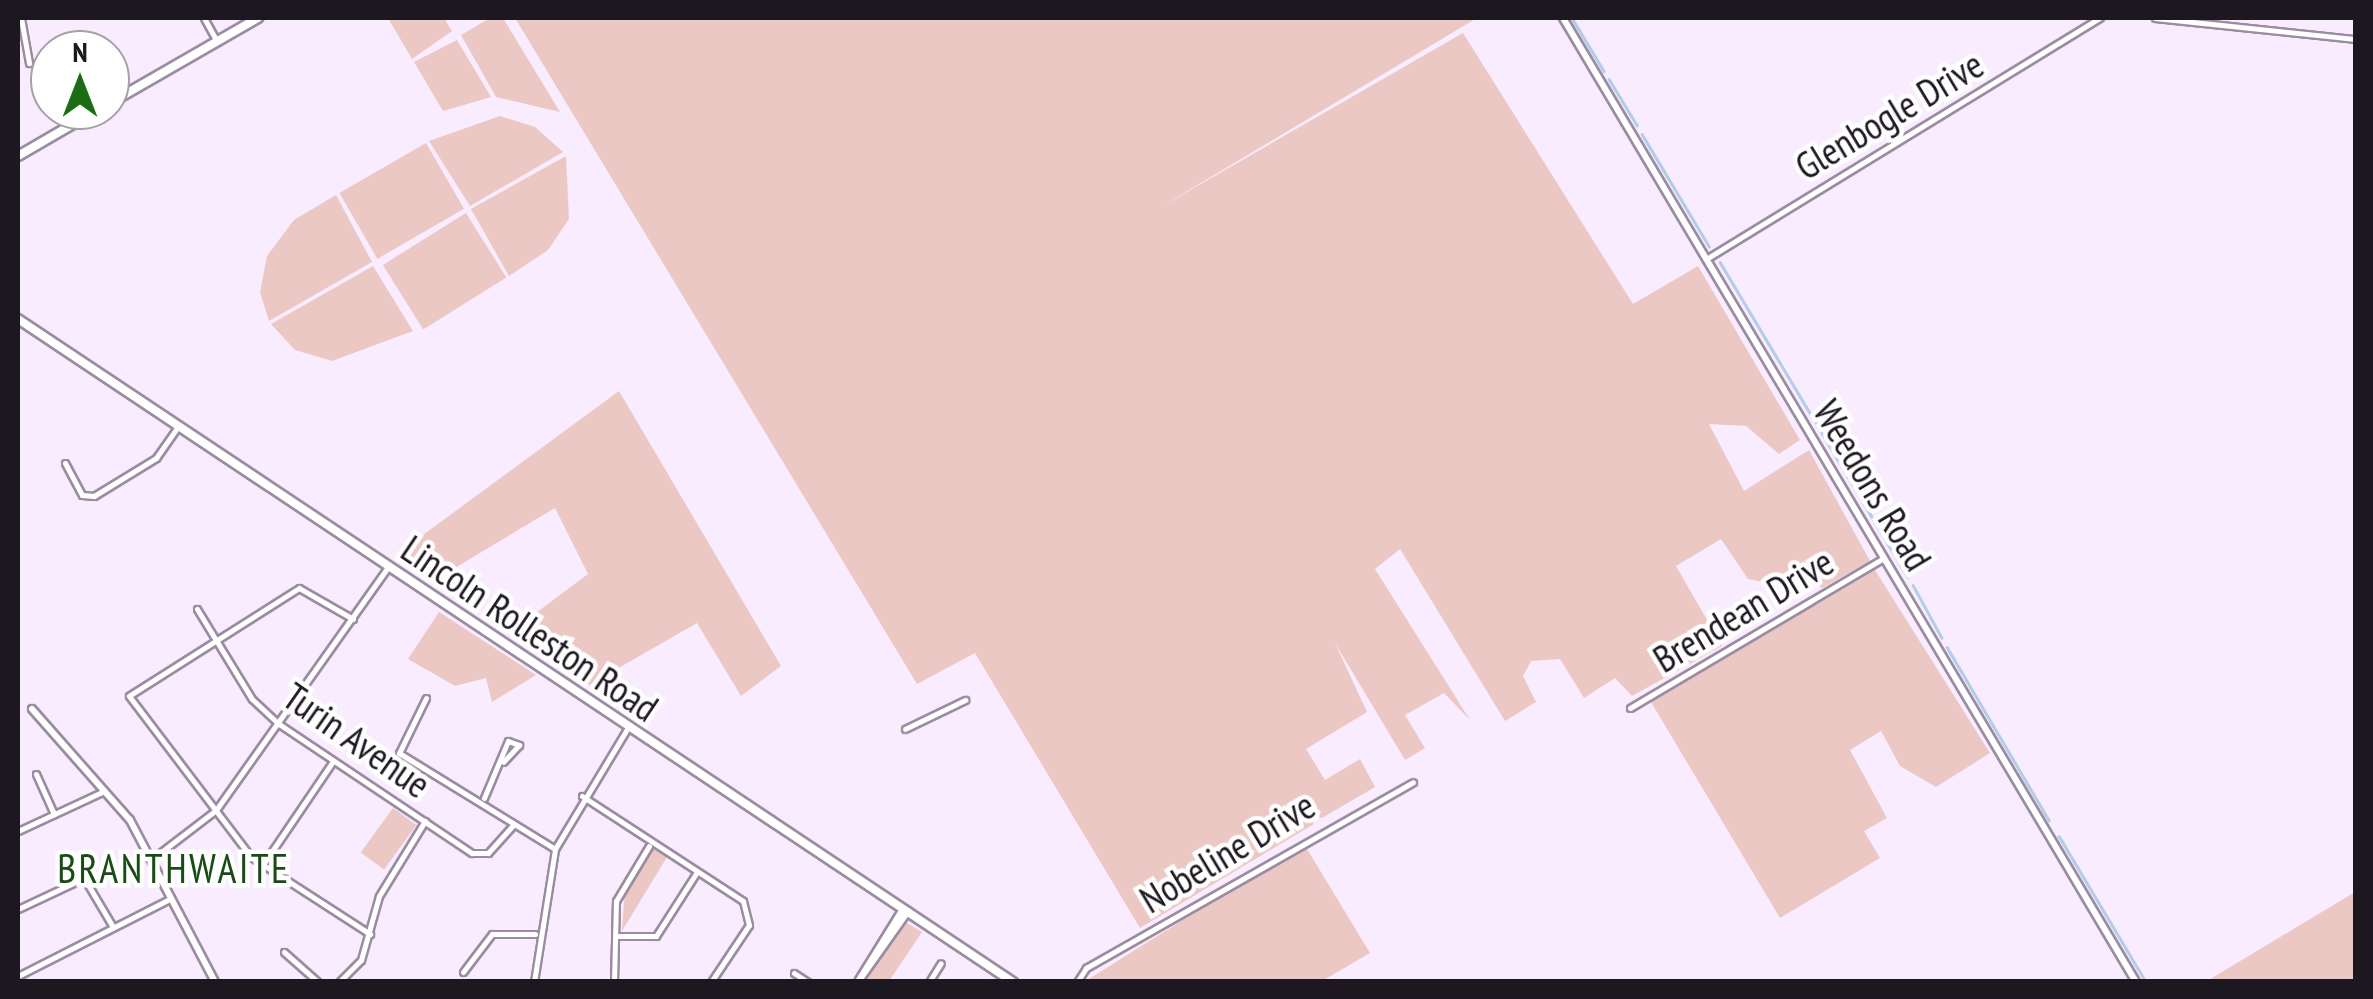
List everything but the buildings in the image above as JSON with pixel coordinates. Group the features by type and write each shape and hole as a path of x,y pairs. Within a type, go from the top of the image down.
{"main road":[{"path":"130,91 258,18"},
{"path":"18,156 63,130"},
{"name":"Lincoln Rolleston Road","path":"18,319 1014,982"}],"street":[{"path":"22,18 30,63"},
{"path":"204,18 217,41"},
{"name":"Weedons Road","path":"1562,18 2136,982"},
{"name":"Glenbogle Drive","path":"1706,259 2100,18"},
{"path":"2154,18 2356,39"},
{"path":"65,463 82,495 94,496 156,458 178,427"},
{"name":"Brendean Drive","path":"1630,708 1884,558"},
{"path":"152,859 216,810 388,567"},
{"path":"353,619 298,588 214,637 129,696 262,866 370,934"},
{"name":"Turin Avenue","path":"197,609 279,724 333,761 481,855 514,824"},
{"path":"426,698 399,753 484,798 514,824 555,849"},
{"path":"905,729 965,700"},
{"path":"32,709 104,791 152,859 212,981"},
{"path":"534,982 535,934 555,849 582,796 629,726"},
{"path":"262,866 333,761"},
{"path":"484,798 503,762"},
{"path":"36,774 54,814"},
{"name":"Nobeline Drive","path":"1077,982 1100,960 1413,782"},
{"path":"18,830 104,791"},
{"path":"582,796 649,846 698,872 749,914 712,982"},
{"path":"339,982 370,934 379,896 425,822"},
{"path":"614,982 619,936 616,901 649,846"},
{"path":"619,936 656,936 698,872"},
{"path":"18,909 84,878 113,927"},
{"path":"18,976 170,899"},
{"path":"858,982 906,910"},
{"path":"463,972 492,934 535,934"},
{"path":"284,952 318,982"},
{"path":"928,982 940,963"},
{"path":"794,972 808,982"}],"shaded area":[{"path":"388,18 444,18 452,31 412,59"},
{"path":"490,18 503,18 560,112 496,97 461,35"},
{"path":"515,18 1477,18 1159,208 1463,33 1633,304 1698,266 1800,440 1779,454 1746,426 1709,424 1744,491 1809,450 1870,561 1822,588 1801,573 1763,582 1748,579 1721,539 1676,566 1722,646 1632,696 1615,678 1584,698 1560,659 1531,661 1523,676 1536,702 1505,721 1400,549 1375,569 1470,720 1444,693 1405,715 1425,748 1405,760 1335,643 1367,712 1306,749 1325,780 1360,759 1375,787 1322,818 1310,814 1314,824 1140,928 975,653 917,684"},
{"path":"457,40 491,97 443,111 414,62"},
{"path":"500,116 535,127 563,152 470,206 429,141"},
{"path":"426,143 464,209 377,259 339,193"},
{"path":"566,156 569,219 548,250 509,276 471,209"},
{"path":"336,195 372,262 269,321 260,292 267,256 294,220"},
{"path":"466,213 506,277 423,329 383,265"},
{"path":"373,266 413,331 332,361 295,350 271,324"},
{"path":"619,391 781,666 741,696 697,623 589,685 509,633 588,574 555,508 433,581 397,554"},
{"path":"1875,570 1990,753 1936,787 1900,766 1881,731 1850,750 1887,818 1864,831 1880,858 1780,918 1651,702"},
{"path":"439,612 536,675 492,702 486,678 455,686 408,659"},
{"path":"393,808 416,825 384,870 361,852"},
{"path":"1304,844 1370,953 1322,981 1084,982"},
{"path":"653,849 667,857 622,931 625,888"},
{"path":"2355,892 2355,981 2207,981"},
{"path":"905,922 922,932 889,981 866,981"}],"waterway":[{"path":"1572,18 1604,71"},
{"path":"1609,79 1637,125"},
{"path":"1642,134 1709,246"},
{"path":"1720,262 1908,577"},
{"path":"1913,585 1942,638"},
{"path":"1947,647 2049,820"},
{"path":"2059,836 2146,982"}],"district":[{"name":"BRANTHWAITE","path":"174,868"}]}
